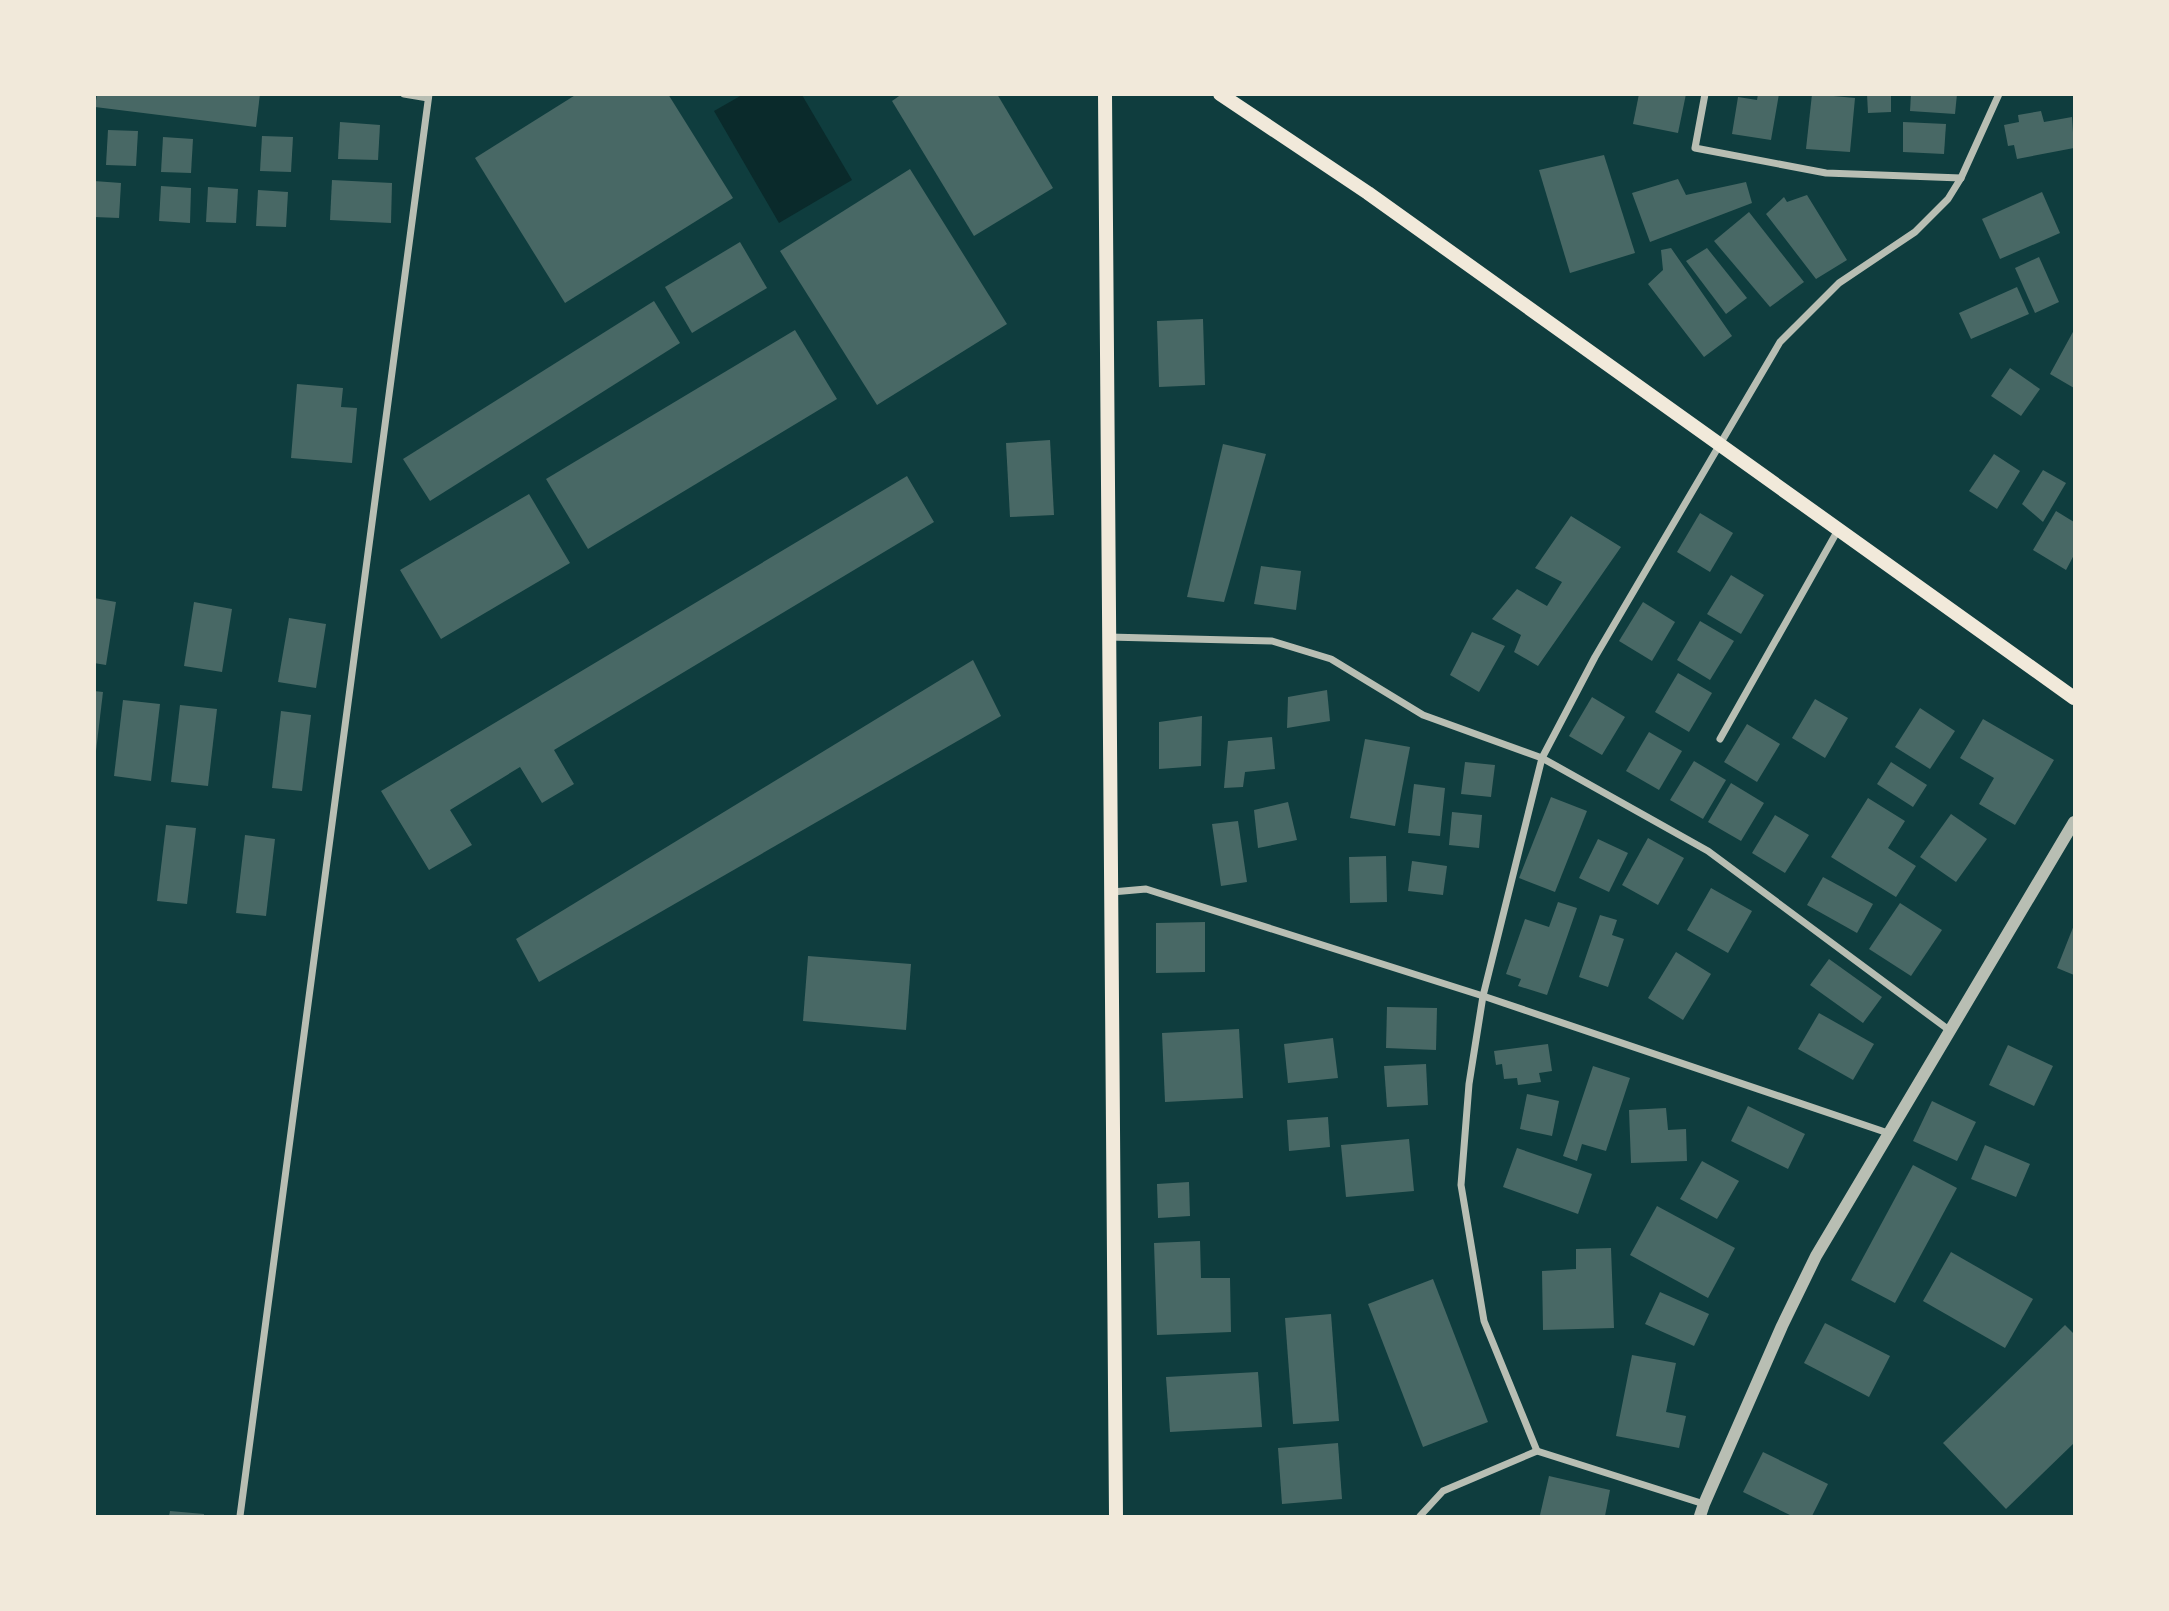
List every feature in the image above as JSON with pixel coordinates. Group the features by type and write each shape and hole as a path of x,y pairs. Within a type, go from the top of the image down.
{"main road":[{"path":"1105,94 1116,1517"},
{"path":"1220,94 1368,193 2074,698"}],"street":[{"path":"240,1517 429,96 404,94"},
{"path":"1704,94 1695,148 1826,173 1961,178"},
{"path":"1537,1451 1484,1321 1461,1185 1469,1084 1483,996 1542,758 1595,657 1780,342 1839,283 1915,232 1948,199 1961,178 1999,94"},
{"path":"1720,739 1838,530"},
{"path":"1108,637 1272,641 1331,659 1423,715 1542,758 1708,851 1949,1030"},
{"path":"1420,1517 1443,1491 1537,1451 1702,1510 1782,1326 1816,1256 2074,822"},
{"path":"1112,892 1146,889 1483,996 1888,1133"}],"water":[{"path":"742,95 802,95 852,180 779,223 714,111"}],"building":[{"path":"97,94 260,94 256,127 95,107"},
{"path":"577,94 668,94 733,198 565,303 475,158"},
{"path":"902,94 997,94 1053,188 974,236 892,101"},
{"path":"1639,94 1686,94 1678,133 1633,124"},
{"path":"1758,94 1779,94 1771,140 1732,134 1738,97 1757,100"},
{"path":"1812,94 1855,98 1850,152 1806,149"},
{"path":"1867,94 1891,94 1891,112 1868,113"},
{"path":"1911,94 1957,94 1955,114 1910,111"},
{"path":"2041,111 2044,122 2072,117 2074,148 2017,159 2014,145 2008,146 2004,125 2019,122 2018,115"},
{"path":"340,122 380,125 378,160 338,159"},
{"path":"1903,122 1946,124 1944,154 1903,152"},
{"path":"108,130 138,131 136,166 106,165"},
{"path":"262,136 293,137 291,172 260,171"},
{"path":"163,137 193,139 191,173 161,172"},
{"path":"1604,155 1635,253 1570,273 1539,170"},
{"path":"910,169 1007,324 877,405 780,251"},
{"path":"1678,179 1686,195 1746,182 1752,203 1650,242 1632,193"},
{"path":"332,180 392,183 391,223 330,220"},
{"path":"94,181 121,183 119,218 94,217"},
{"path":"161,186 191,188 190,223 159,221"},
{"path":"208,187 238,189 236,223 206,222"},
{"path":"258,190 288,192 286,227 256,226"},
{"path":"2042,192 2060,233 2000,259 1982,219"},
{"path":"1807,195 1847,260 1816,279 1766,214 1784,197 1787,202"},
{"path":"1749,212 1804,282 1770,307 1714,241"},
{"path":"740,242 767,288 692,333 665,287"},
{"path":"1671,248 1732,336 1704,357 1648,284 1663,270 1661,250"},
{"path":"1707,248 1747,298 1726,314 1686,261"},
{"path":"2039,257 2059,302 2035,313 2015,268"},
{"path":"2017,287 2029,314 1971,339 1959,313"},
{"path":"654,301 680,343 430,501 403,459"},
{"path":"1203,319 1205,385 1159,387 1157,321"},
{"path":"795,330 837,399 588,549 546,479"},
{"path":"2074,330 2074,388 2050,374"},
{"path":"2010,368 2040,389 2021,416 1991,396"},
{"path":"297,384 343,388 341,407 357,408 352,463 291,458"},
{"path":"1050,440 1054,515 1010,517 1006,443"},
{"path":"1223,444 1266,454 1224,602 1187,597"},
{"path":"1994,454 2020,471 1997,509 1969,491"},
{"path":"2043,470 2066,483 2043,522 2022,504"},
{"path":"907,476 934,522 554,750 574,784 542,803 520,767 450,810 472,845 429,870 381,791"},
{"path":"529,494 570,563 441,639 400,570"},
{"path":"2056,511 2074,522 2074,555 2066,570 2033,550"},
{"path":"1700,513 1733,533 1710,572 1677,552"},
{"path":"1571,516 1621,547 1538,666 1514,652 1521,635 1492,619 1517,589 1547,606 1562,582 1535,568"},
{"path":"1261,566 1301,571 1296,610 1254,604"},
{"path":"1731,575 1764,595 1741,634 1707,614"},
{"path":"94,598 116,602 106,665 94,663"},
{"path":"194,602 232,609 222,672 184,666"},
{"path":"1643,602 1675,622 1652,661 1619,641"},
{"path":"289,618 326,624 316,688 278,682"},
{"path":"1700,621 1734,641 1710,680 1677,660"},
{"path":"1472,632 1505,646 1479,692 1450,675"},
{"path":"973,660 1001,716 539,982 516,939"},
{"path":"1678,673 1712,693 1689,732 1655,712"},
{"path":"1327,690 1330,721 1287,728 1288,697"},
{"path":"94,691 103,692 96,751 94,751"},
{"path":"1592,697 1625,717 1602,755 1569,736"},
{"path":"1815,699 1848,718 1825,758 1792,738"},
{"path":"123,700 160,704 151,781 114,776"},
{"path":"180,705 217,709 208,786 171,782"},
{"path":"1920,708 1955,731 1930,769 1895,747"},
{"path":"281,711 311,715 302,791 272,788"},
{"path":"1202,716 1201,766 1159,769 1159,722"},
{"path":"1983,719 2054,760 2015,825 1979,804 1994,778 1960,758"},
{"path":"1747,724 1780,744 1757,782 1724,762"},
{"path":"1649,732 1682,751 1659,790 1626,771"},
{"path":"1272,737 1275,769 1245,772 1243,787 1224,788 1228,741"},
{"path":"1365,739 1410,747 1395,826 1350,818"},
{"path":"1694,761 1726,780 1703,819 1670,800"},
{"path":"1465,762 1495,765 1491,797 1461,794"},
{"path":"1891,762 1927,785 1913,807 1877,784"},
{"path":"1731,783 1764,803 1741,841 1708,822"},
{"path":"1414,784 1445,788 1440,836 1408,833"},
{"path":"1551,797 1587,811 1555,892 1519,878"},
{"path":"1868,798 1905,821 1888,848 1916,866 1896,897 1831,857"},
{"path":"1288,802 1297,840 1258,848 1254,810"},
{"path":"1452,812 1482,815 1479,848 1449,845"},
{"path":"1951,814 1987,839 1956,882 1920,857"},
{"path":"1775,815 1809,835 1785,873 1752,853"},
{"path":"1238,821 1247,882 1221,886 1212,824"},
{"path":"166,825 196,828 187,904 157,901"},
{"path":"245,835 275,839 266,916 236,913"},
{"path":"1648,838 1684,858 1658,905 1622,885"},
{"path":"1598,839 1628,853 1609,892 1579,878"},
{"path":"1386,856 1387,902 1350,903 1349,857"},
{"path":"1412,861 1447,866 1443,895 1408,891"},
{"path":"1823,877 1873,904 1857,933 1807,905"},
{"path":"1711,888 1752,911 1728,953 1687,930"},
{"path":"1558,902 1577,908 1547,995 1518,986 1521,979 1506,974 1525,919 1549,927"},
{"path":"1900,903 1942,930 1911,976 1869,949"},
{"path":"1600,915 1617,920 1612,935 1624,939 1608,987 1579,977"},
{"path":"1205,922 1205,972 1156,973 1156,923"},
{"path":"2074,925 2074,975 2057,968"},
{"path":"1676,952 1711,974 1683,1020 1648,998"},
{"path":"808,956 911,964 906,1030 803,1021"},
{"path":"1829,959 1882,997 1863,1023 1810,985"},
{"path":"1387,1007 1437,1008 1436,1050 1386,1048"},
{"path":"1819,1013 1874,1044 1853,1080 1798,1049"},
{"path":"1239,1029 1243,1098 1165,1102 1162,1033"},
{"path":"1333,1038 1338,1078 1288,1083 1284,1044"},
{"path":"1548,1044 1552,1071 1539,1073 1541,1082 1518,1085 1517,1078 1504,1079 1502,1064 1496,1065 1494,1051"},
{"path":"2008,1045 2053,1066 2034,1106 1989,1085"},
{"path":"1426,1064 1428,1105 1387,1107 1384,1066"},
{"path":"1593,1066 1630,1078 1606,1151 1582,1144 1577,1161 1563,1156"},
{"path":"1527,1094 1559,1101 1552,1136 1520,1129"},
{"path":"1932,1101 1976,1122 1957,1161 1913,1141"},
{"path":"1748,1106 1805,1134 1788,1169 1731,1141"},
{"path":"1666,1108 1668,1130 1686,1129 1687,1161 1631,1163 1629,1110"},
{"path":"1328,1117 1330,1147 1289,1151 1287,1120"},
{"path":"1409,1139 1414,1191 1346,1197 1341,1145"},
{"path":"1985,1145 2030,1164 2016,1197 1971,1179"},
{"path":"1517,1148 1592,1174 1578,1214 1503,1187"},
{"path":"1702,1161 1739,1181 1717,1219 1680,1199"},
{"path":"1913,1165 1957,1188 1895,1303 1851,1280"},
{"path":"1189,1182 1190,1216 1158,1218 1157,1184"},
{"path":"1657,1206 1735,1248 1708,1298 1630,1255"},
{"path":"1200,1241 1201,1278 1230,1278 1231,1332 1157,1335 1154,1243"},
{"path":"1611,1248 1614,1328 1543,1330 1542,1271 1576,1269 1576,1249"},
{"path":"1951,1252 2033,1299 2005,1348 1923,1301"},
{"path":"1433,1279 1488,1422 1423,1447 1368,1304"},
{"path":"1660,1292 1709,1314 1694,1346 1645,1324"},
{"path":"1331,1314 1339,1421 1293,1424 1285,1318"},
{"path":"1825,1323 1890,1356 1869,1397 1804,1363"},
{"path":"2065,1325 2074,1334 2074,1443 2006,1509 1943,1443"},
{"path":"1632,1355 1676,1363 1666,1412 1686,1416 1679,1448 1616,1436"},
{"path":"1258,1372 1262,1427 1170,1432 1166,1377"},
{"path":"1338,1443 1342,1499 1282,1504 1278,1448"},
{"path":"1763,1452 1828,1484 1812,1516 1792,1516 1743,1492"},
{"path":"1549,1476 1610,1490 1605,1516 1540,1515"},
{"path":"170,1511 204,1514 204,1516 169,1516"}]}
